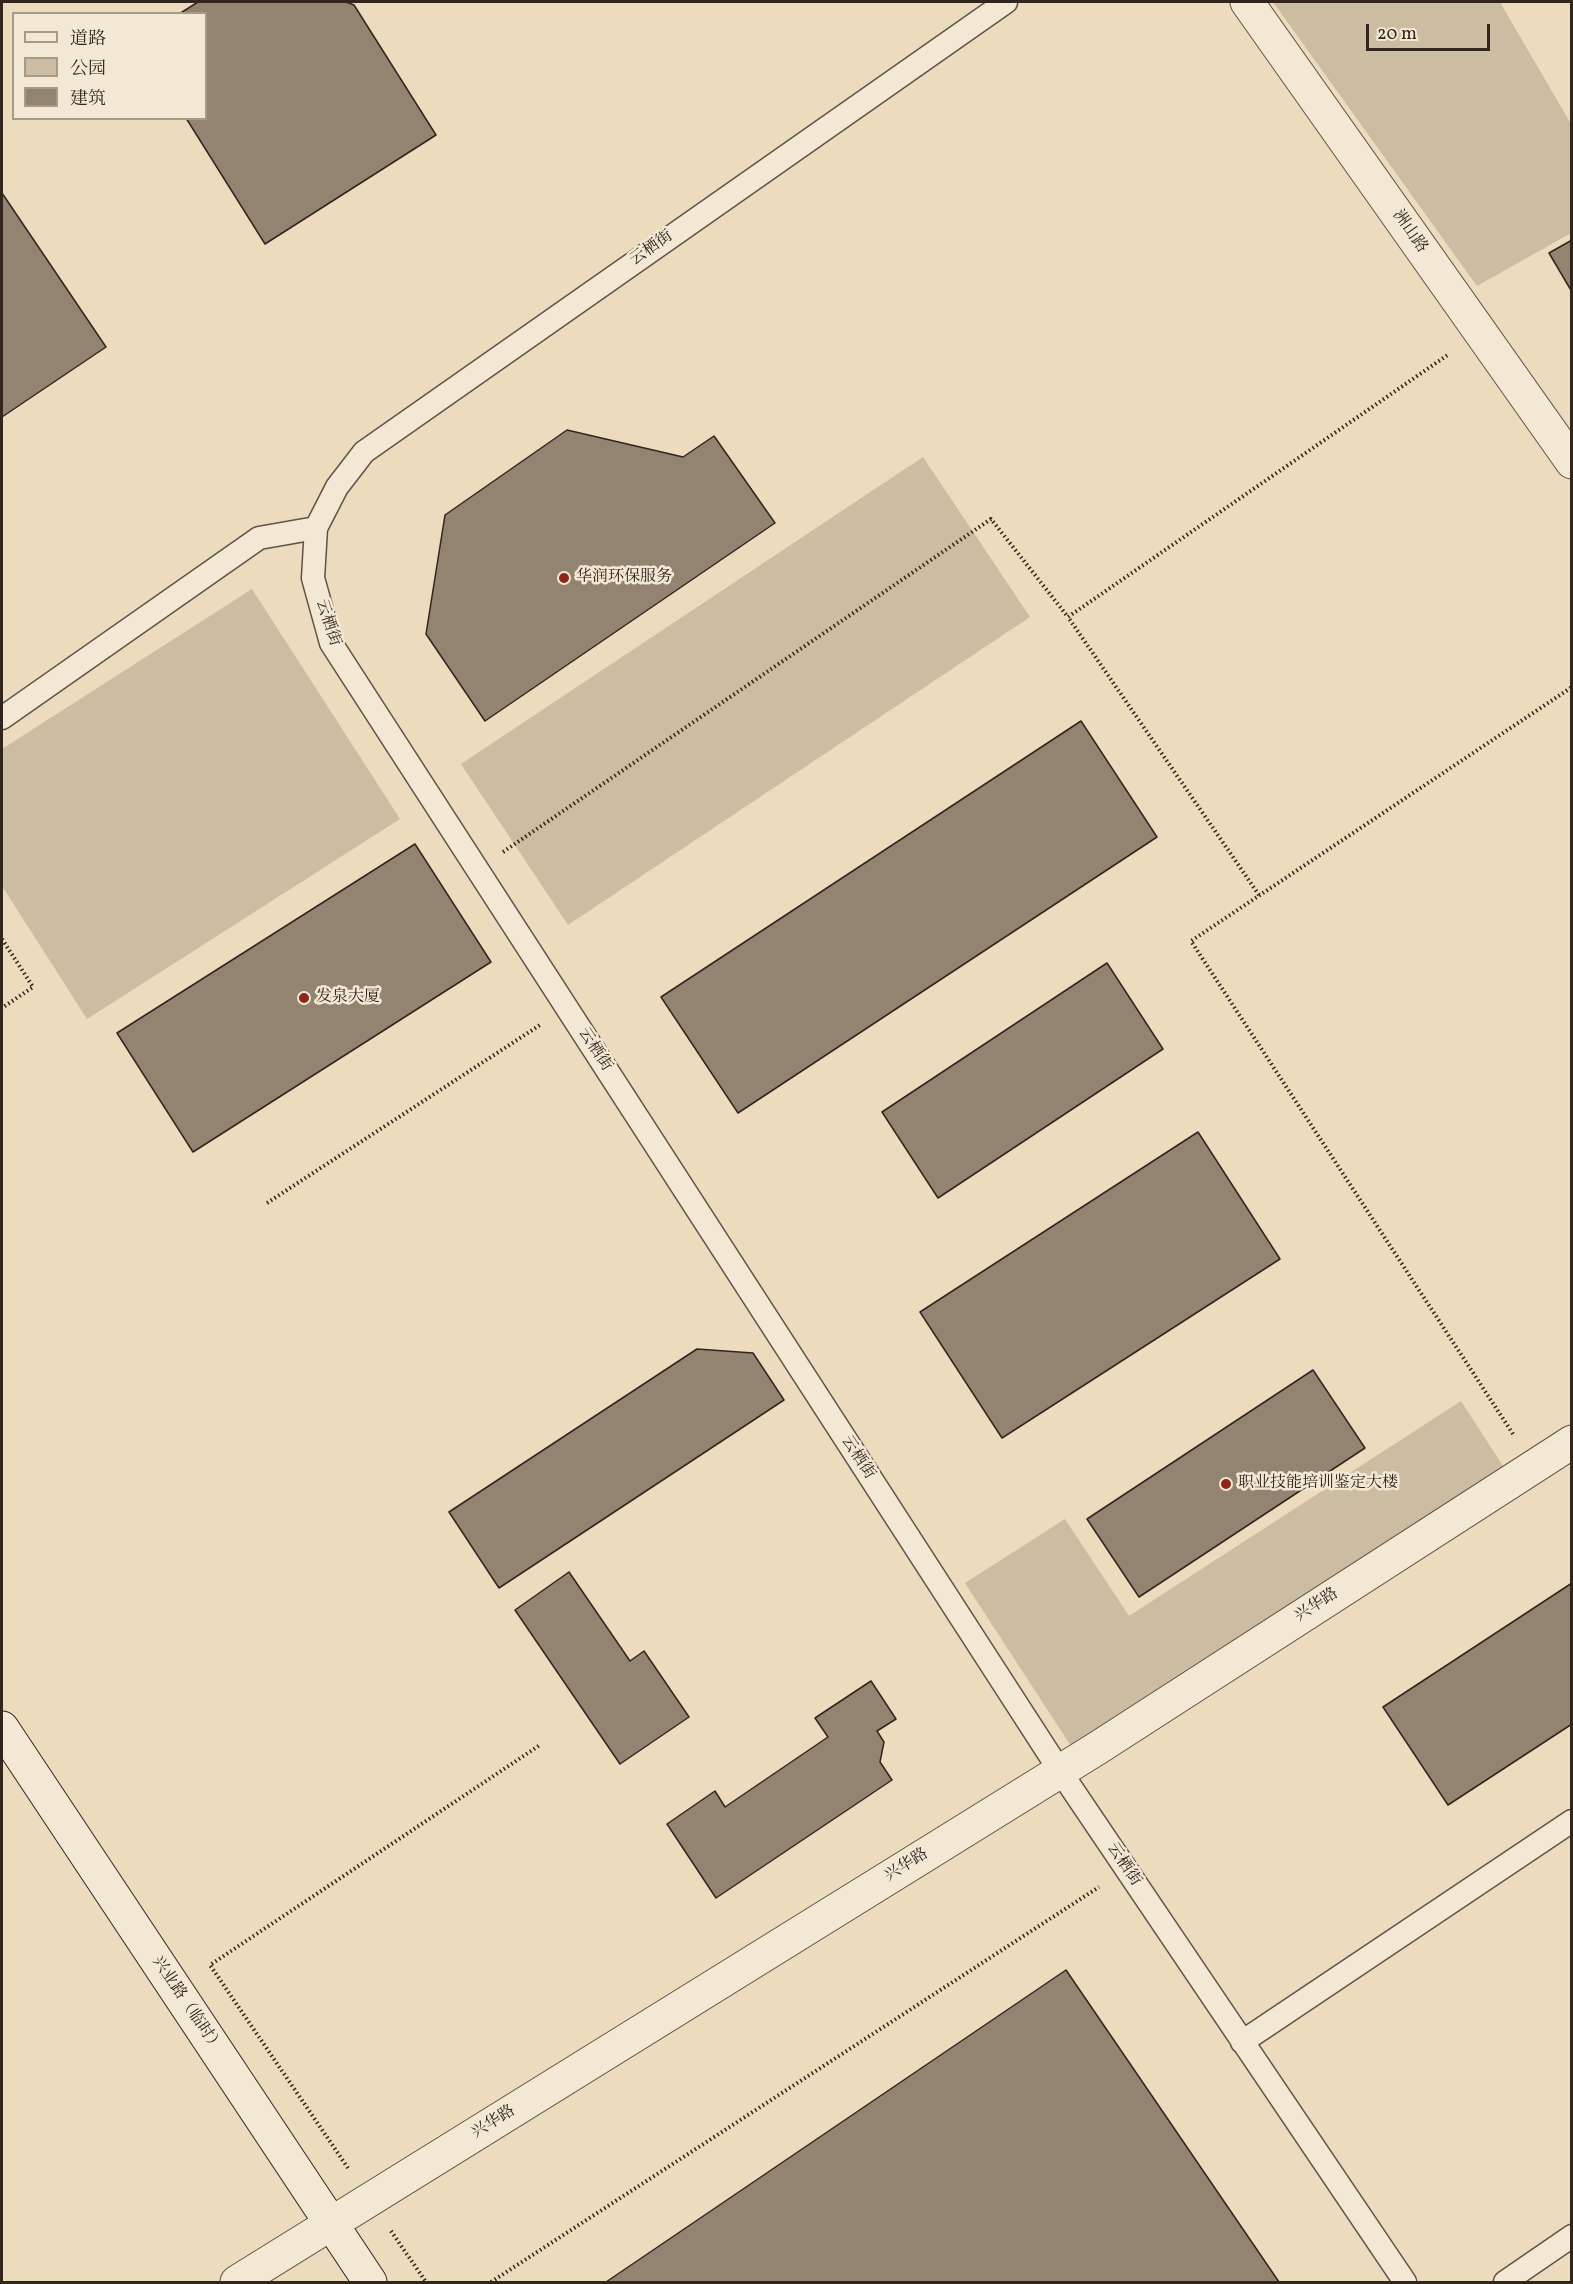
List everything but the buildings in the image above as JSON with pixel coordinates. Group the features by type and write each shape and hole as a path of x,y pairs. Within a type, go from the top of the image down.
{"street":[{"name":"洲山路","path":"1247,2 1572,462"},
{"name":"兴华路","path":"237,2283 1060,1771 1572,1442"},
{"name":"兴业路（临时）","path":"2,1728 370,2283"}],"lane":[{"name":"云栖街","path":"1006,2 364,452 337,487 316,528 313,578 331,643 1060,1771 1405,2283"},
{"path":"2,718 260,538 316,528"},
{"path":"1242,2042 1572,1821"},
{"path":"1505,2283 1572,2236"}],"path":[{"path":"1068,616 1480,333"},
{"path":"478,870 991,519 1068,616 1259,895"},
{"path":"1534,1466 1191,941 1572,687"},
{"path":"2,939 33,987 2,1008"},
{"path":"267,1203 566,1008"},
{"path":"426,2283 210,1965 540,1744"},
{"path":"491,2283 1126,1869"}],"green space":[{"path":"1273,2 1504,2 1501,4 1571,124 1571,233 1477,286"},
{"path":"923,457 1030,617 568,925 461,764"},
{"path":"252,589 400,819 87,1019 2,886 2,749"},
{"path":"1461,1401 1503,1466 1071,1746 965,1583 1065,1519 1129,1616"}],"place":[{"name":"华润环保服务","path":"564,578"},
{"name":"发泉大厦","path":"304,998"},
{"name":"职业技能培训鉴定大楼","path":"1226,1484"}]}
